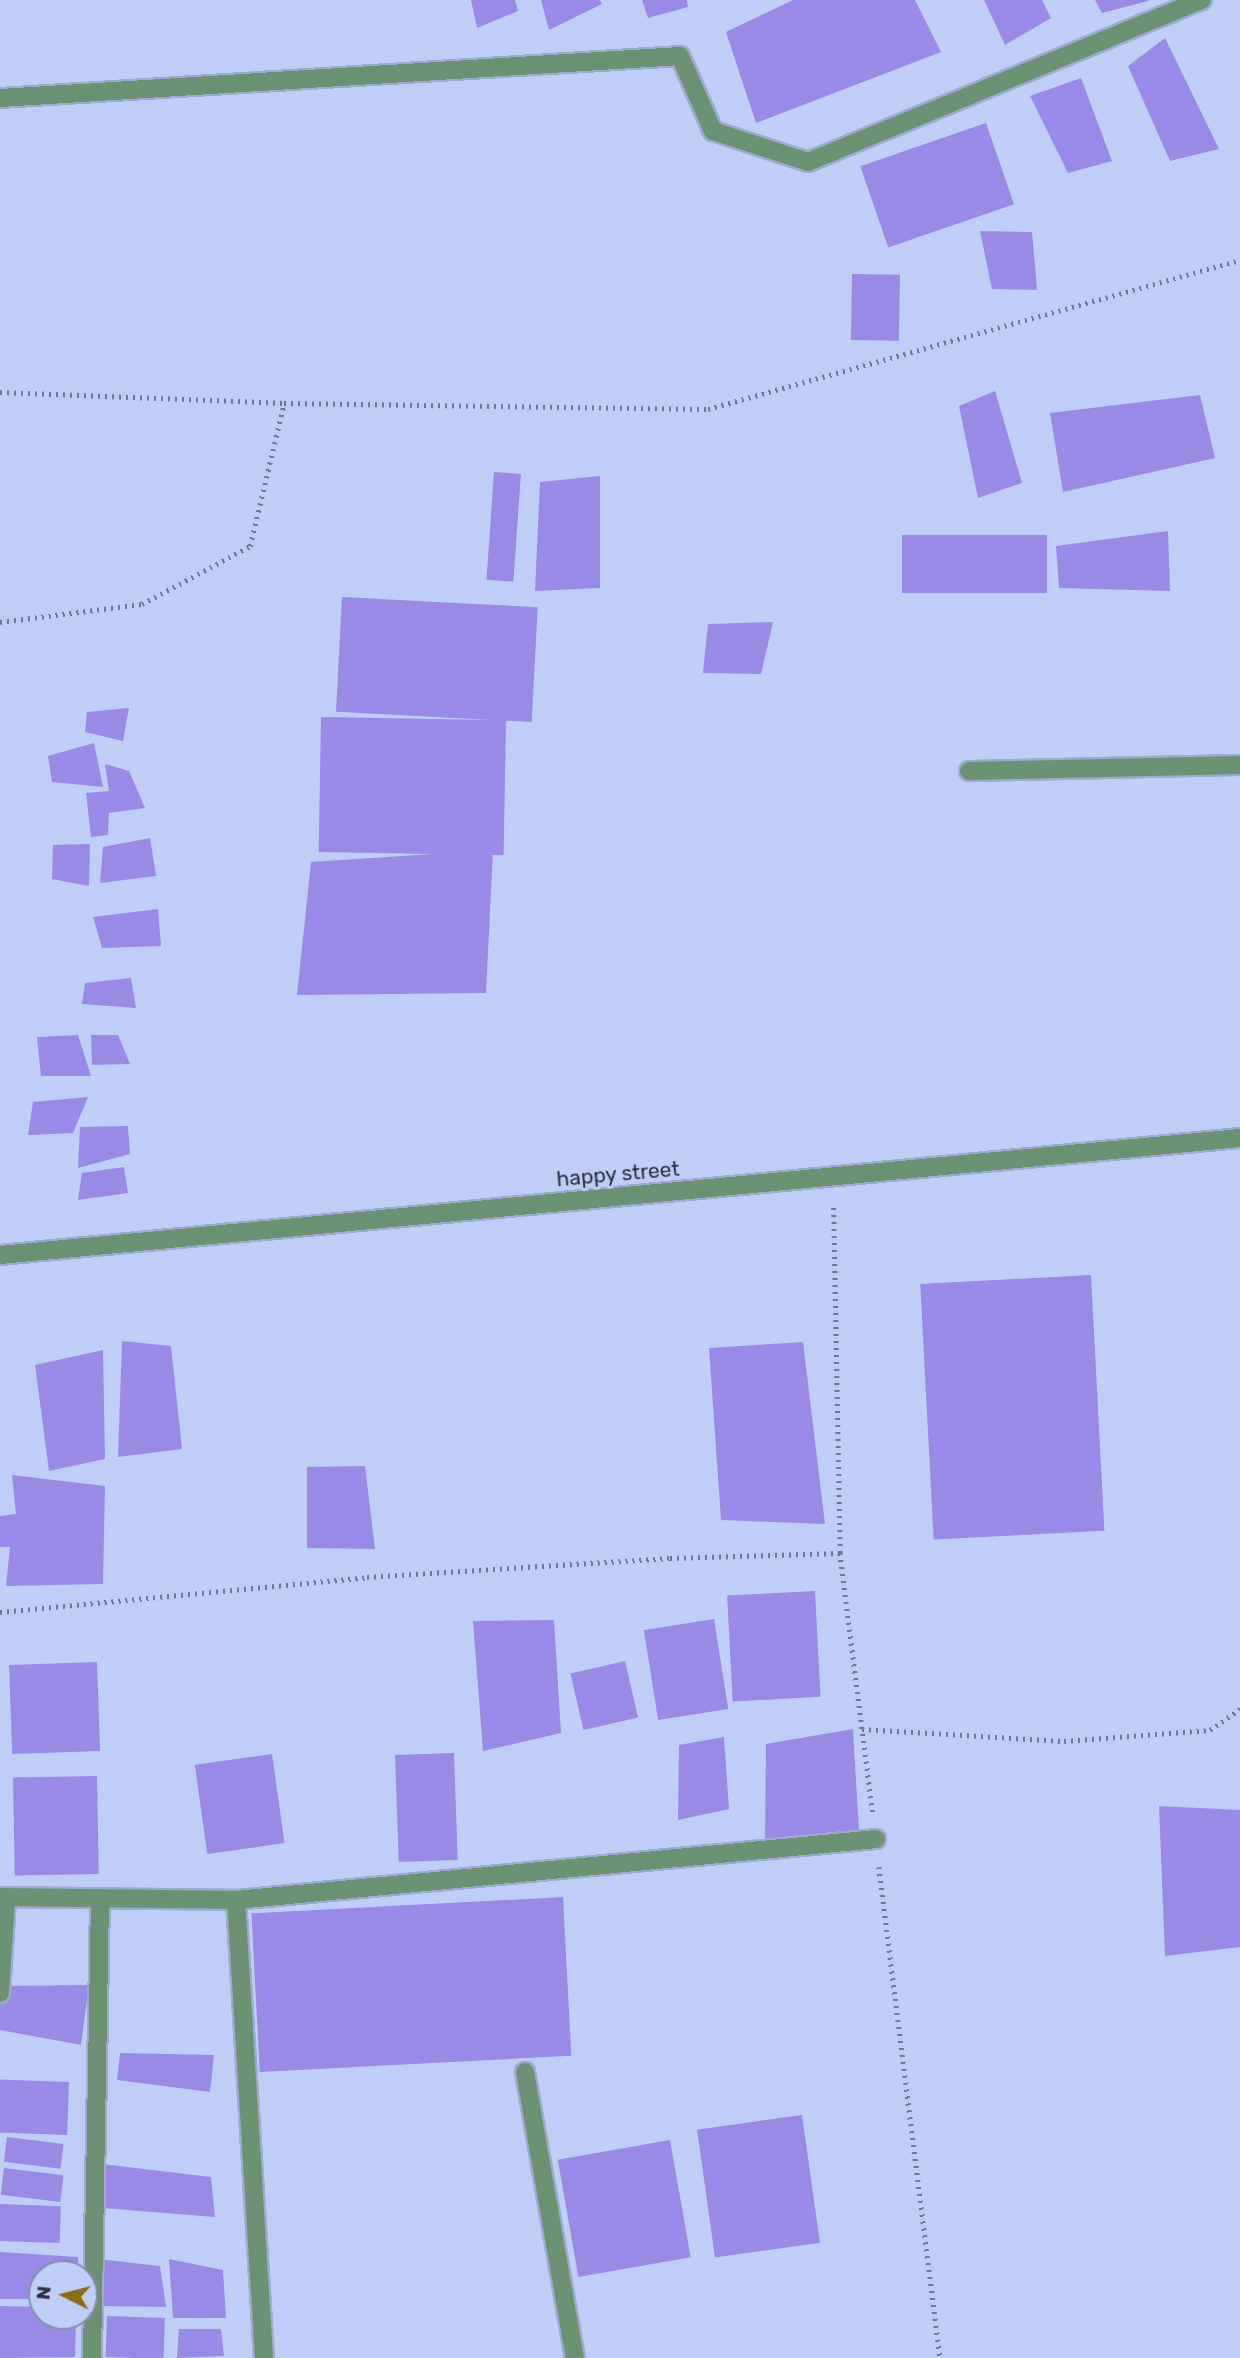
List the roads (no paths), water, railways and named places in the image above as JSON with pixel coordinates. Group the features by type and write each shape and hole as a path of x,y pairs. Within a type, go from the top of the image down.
{"street":[{"path":"0,97 680,56 713,131 808,162 1202,0"},
{"path":"969,771 1240,765"},
{"name":"happy street","path":"0,1255 1240,1138"},
{"path":"0,1993 3,1897 236,1900 876,1839"},
{"path":"92,2358 100,1898"},
{"path":"236,1900 264,2358"},
{"path":"525,2073 575,2358"}]}
